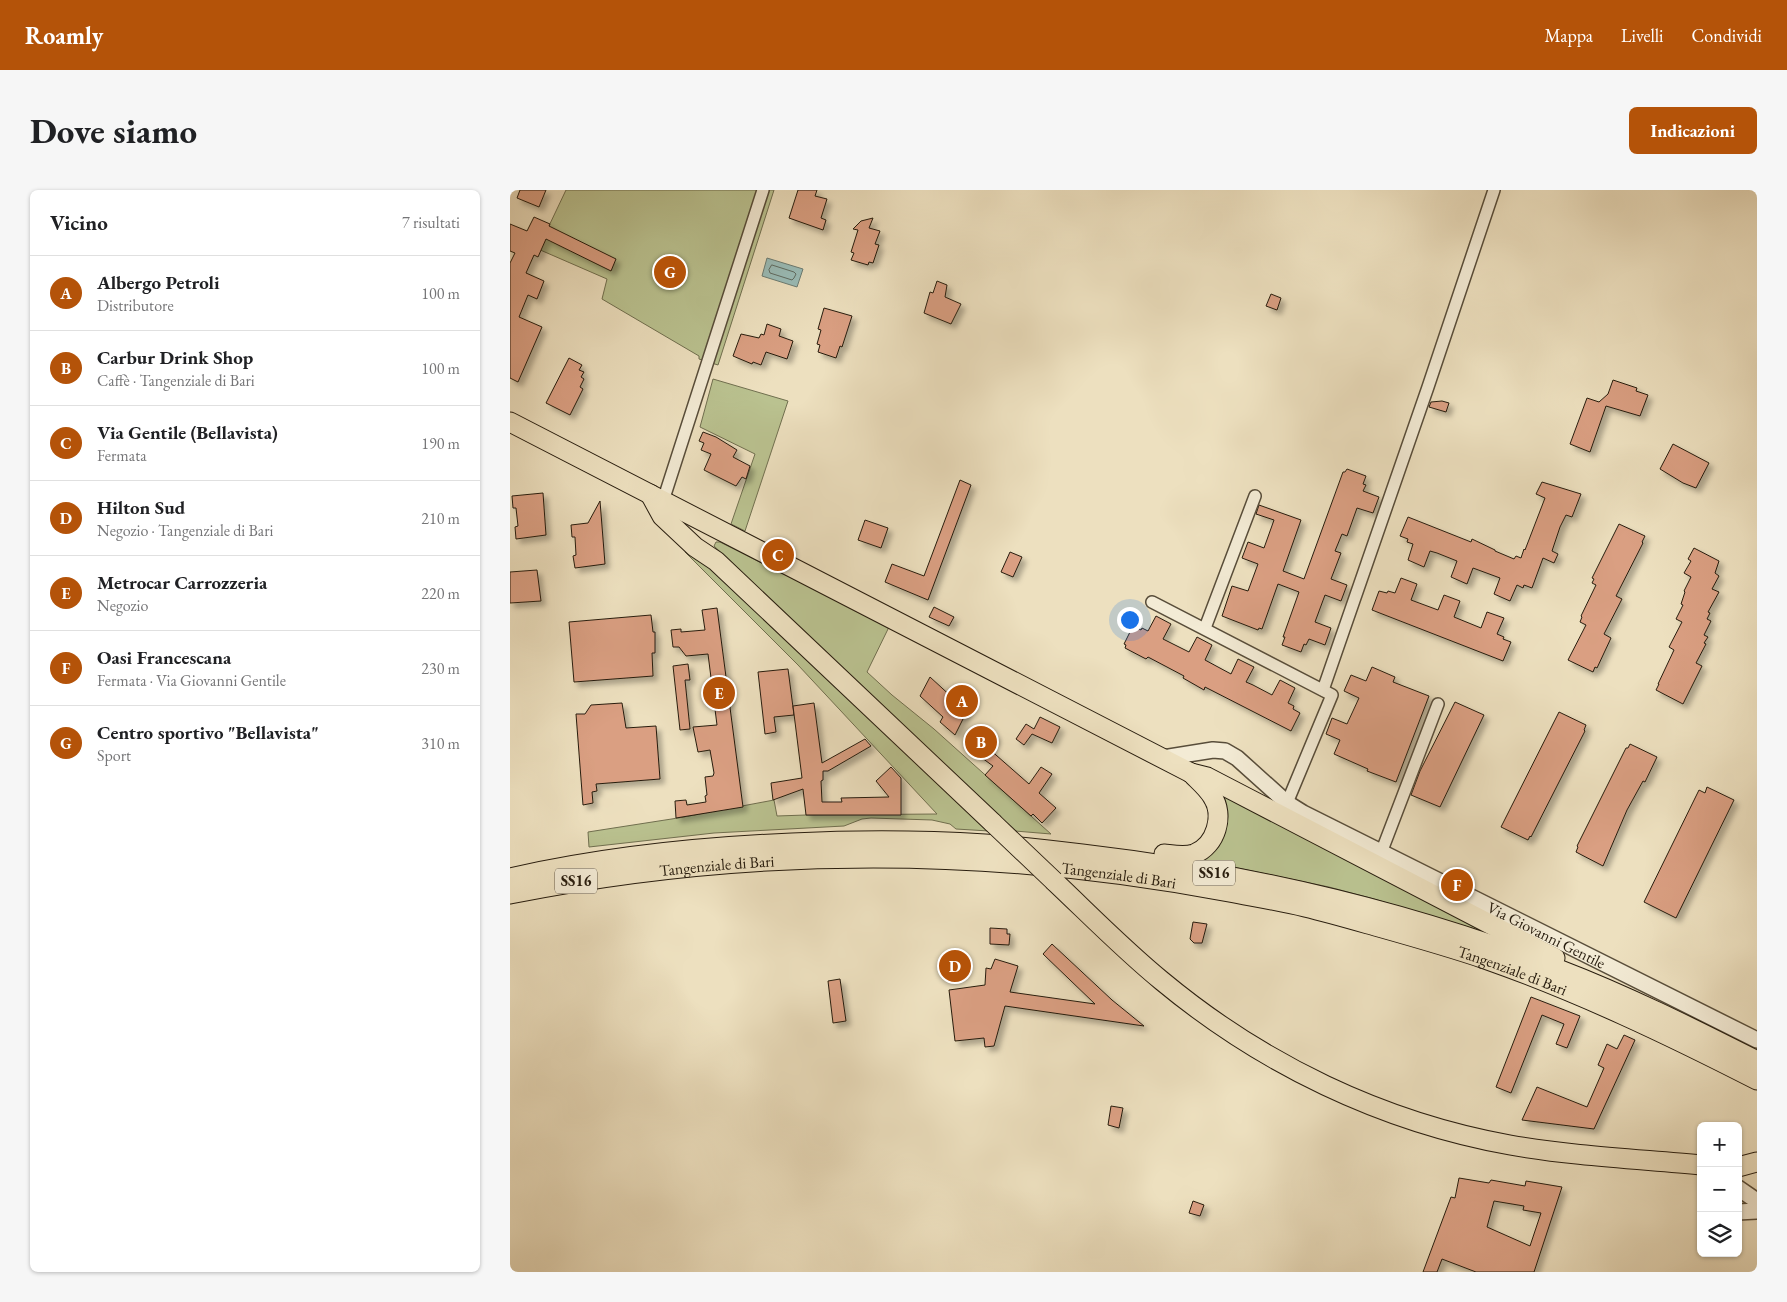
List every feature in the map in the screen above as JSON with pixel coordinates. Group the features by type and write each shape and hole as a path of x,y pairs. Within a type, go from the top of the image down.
{"main road":[{"path":"510,422 1191,773 1207,777 1541,950 1630,999"},
{"path":"656,497 662,516 695,547 716,562 1161,981 1193,1006 1253,1047 1342,1093 1406,1118 1442,1129 1500,1143 1556,1152 1697,1165"},
{"path":"710,526 706,535 708,547 716,562"},
{"path":"1056,851 1119,848 1181,856 1193,855 1204,850 1211,842 1217,828 1218,811 1213,796 1191,773"},
{"name":"Tangenziale di Bari","path":"510,878 639,855 767,844 842,841 988,844 1147,862 1222,874 1392,914 1487,943 1560,969 1630,999 1757,1061"},
{"name":"Tangenziale di Bari","path":"510,894 579,880 642,871 710,864 843,857 987,860 1146,877 1307,907 1484,959 1563,988 1677,1039 1757,1080"},
{"path":"1677,1039 1693,1058 1757,1090"},
{"path":"1742,1166 1757,1162"},
{"path":"1742,1174 1757,1175"}],"street":[{"path":"656,497 762,190"},
{"path":"1323,690 1494,190"},
{"path":"1205,628 1255,496"},
{"path":"1152,602 1332,695 1287,803"},
{"path":"1381,853 1438,704"},
{"path":"1162,758 1213,750"},
{"path":"1191,773 1200,760 1213,750"},
{"name":"Via Giovanni Gentile","path":"1213,750 1225,751 1238,758 1287,803 1303,813 1757,1040"},
{"path":"1742,1191 1757,1201"},
{"path":"1742,1212 1757,1211"}],"green space":[{"path":"566,190 774,190 718,365 699,359 699,356 602,299 607,279 538,249"},
{"path":"713,379 788,401 745,531 731,524 755,454 700,427"},
{"path":"716,542 720,542 889,627 867,672 1051,834 1015,831 714,546"},
{"path":"688,547 989,831 956,829 950,824 932,820 871,818 862,819 844,826 714,833 589,847 588,832 774,800 777,816 937,814 798,665 685,552"},
{"path":"1219,792 1505,938 1329,887 1199,860"}],"water":[{"path":"767,258 803,269 797,287 762,276"}],"building":[{"path":"520,190 546,190 539,207 517,198"},
{"path":"798,190 817,190 815,196 827,199 821,218 826,220 823,230 789,218"},
{"path":"534,217 616,259 611,271 546,239 538,257 534,255 526,273 544,281 537,299 528,295 519,317 542,327 518,382 510,378 510,263 515,253 510,251 510,224 527,231"},
{"path":"873,218 869,228 880,231 875,244 879,245 873,263 869,262 868,265 851,260 854,253 851,252 858,230 853,229 861,221"},
{"path":"937,281 947,285 945,297 961,304 951,324 924,313 930,292 933,293"},
{"path":"1271,294 1281,298 1277,310 1266,306"},
{"path":"824,308 852,316 842,347 840,346 836,358 818,352 820,345 817,344 821,330 818,329"},
{"path":"767,324 781,329 779,336 793,341 787,359 766,352 761,365 753,362 752,364 733,356 741,334 759,338 761,334 764,335"},
{"path":"569,358 582,365 579,370 584,372 581,377 584,379 580,387 583,389 570,415 546,403"},
{"path":"1613,380 1637,388 1636,391 1648,395 1640,416 1606,406 1590,452 1570,444 1587,398 1599,402 1608,394"},
{"path":"1442,401 1449,403 1446,412 1429,407 1431,402"},
{"path":"703,432 716,437 737,450 733,457 750,466 746,479 742,477 736,486 704,470 711,454 701,450 704,443 699,441"},
{"path":"1673,444 1709,463 1696,488 1683,483 1660,469"},
{"path":"1347,469 1366,476 1363,484 1366,485 1363,491 1379,497 1373,513 1357,508 1347,536 1342,534 1335,551 1341,553 1331,579 1347,585 1341,601 1325,595 1315,622 1331,628 1325,645 1309,639 1306,645 1304,644 1301,652 1282,645 1299,592 1278,584 1262,629 1259,628 1258,630 1222,616 1232,586 1248,591 1258,564 1242,558 1248,542 1264,548 1274,520 1256,514 1259,505 1301,520 1283,571 1304,579 1343,472"},
{"path":"960,480 971,485 928,600 885,582 892,564 924,576"},
{"path":"1542,482 1581,494 1572,517 1566,515 1560,527 1552,551 1558,554 1554,563 1543,558 1532,588 1524,585 1523,588 1517,585 1510,601 1494,594 1500,578 1473,568 1467,584 1451,577 1457,561 1430,551 1424,567 1408,560 1413,544 1407,542 1408,539 1400,536 1408,517 1471,542 1472,539 1514,559 1516,556 1521,558 1545,498 1536,494"},
{"path":"543,493 546,535 516,539 515,527 518,526 516,508 513,508 512,496"},
{"path":"600,501 605,564 575,568 573,556 576,555 575,537 572,537 571,525 588,523"},
{"path":"865,520 888,528 881,548 858,540"},
{"path":"1619,524 1645,536 1616,596 1622,599 1604,634 1611,638 1597,668 1595,667 1593,672 1568,660 1586,625 1580,622 1596,585 1592,583 1594,579 1592,578"},
{"path":"1694,548 1719,561 1715,573 1719,576 1712,589 1719,592 1708,612 1710,613 1707,619 1711,621 1704,635 1708,637 1696,663 1702,666 1683,704 1656,690 1674,650 1669,647 1682,622 1676,619 1683,605 1681,604 1684,591 1691,577 1684,573 1691,561 1688,559"},
{"path":"1010,552 1022,557 1013,577 1001,572"},
{"path":"537,570 541,601 510,603 510,572"},
{"path":"1401,578 1417,584 1411,600 1438,610 1444,595 1460,601 1454,617 1481,628 1487,612 1504,618 1497,634 1511,642 1503,661 1372,610 1379,591 1395,593"},
{"path":"934,607 954,617 949,626 929,617"},
{"path":"717,608 743,807 676,818 675,801 686,800 687,805 706,802 705,777 713,776 714,773 710,750 698,752 693,727 717,725 708,654 686,656 679,647 673,647 671,630 681,629 681,632 705,630 702,610"},
{"path":"651,615 653,632 655,632 655,653 652,653 653,676 574,682 569,622"},
{"path":"1156,616 1171,624 1163,639 1189,652 1197,637 1212,645 1205,660 1231,674 1238,659 1254,667 1246,682 1272,695 1280,680 1295,688 1288,703 1294,706 1293,709 1300,713 1291,731 1205,687 1204,690 1183,678 1184,676 1148,657 1146,659 1125,648 1126,645 1124,644 1133,626 1148,631"},
{"path":"688,664 690,680 685,680 690,729 680,730 673,666"},
{"path":"1372,667 1395,677 1393,682 1429,696 1396,782 1367,771 1368,769 1334,754 1340,740 1326,734 1332,718 1347,724 1359,698 1344,691 1351,675 1366,681"},
{"path":"788,669 794,715 774,717 776,732 765,734 758,672"},
{"path":"930,677 967,711 955,735 940,722 943,717 920,696"},
{"path":"1455,702 1484,715 1440,807 1411,795 1420,771"},
{"path":"622,703 626,728 656,726 660,779 596,784 597,791 592,792 593,803 583,805 576,714 585,714 591,705"},
{"path":"814,703 822,763 865,739 871,746 828,771 823,771 823,780 821,781 822,802 842,802 841,798 889,797 876,781 891,767 901,778 901,815 806,815 803,789 773,800 771,783 802,778 793,706"},
{"path":"1559,712 1586,725 1585,731 1528,840 1501,827"},
{"path":"1040,717 1060,727 1052,743 1032,734 1024,745 1016,739 1026,724 1034,729"},
{"path":"981,727 996,737 988,748 1029,784 1041,767 1052,774 1039,793 1056,808 1042,823 1033,814 1031,816 985,775 993,766 967,747"},
{"path":"1630,744 1657,757 1645,782 1643,781 1627,810 1603,866 1576,852 1577,846 1626,748"},
{"path":"1707,787 1734,800 1676,918 1644,902 1699,790 1705,793"},
{"path":"1193,922 1207,924 1202,943 1194,943 1190,939"},
{"path":"990,928 1007,929 1007,934 1010,934 1009,945 990,944"},
{"path":"1052,944 1112,1000 1144,1026 1005,1006 994,1046 985,1047 984,1038 955,1041 949,990 985,985 986,968 991,969 995,959 1018,966 1010,992 1095,1004 1043,954"},
{"path":"840,979 846,1021 833,1023 828,981"},
{"path":"1531,997 1580,1016 1567,1048 1556,1044 1564,1024 1542,1015 1511,1093 1496,1087"},
{"path":"1624,1035 1635,1040 1594,1129 1522,1120 1537,1087 1587,1107 1604,1068 1598,1065 1607,1044 1617,1049"},
{"path":"1111,1106 1123,1108 1119,1128 1108,1125"},
{"path":"1459,1178 1489,1183 1491,1180 1525,1186 1526,1181 1562,1187 1534,1272 1476,1272 1442,1259 1437,1272 1423,1272 1451,1197 1455,1198","holes":["1494,1201 1524,1206 1523,1210 1541,1213 1530,1246 1487,1227"]},
{"path":"1193,1201 1204,1205 1200,1216 1189,1213"}],"place":[{"name":"Centro sportivo \"Bellavista\"","path":"670,272"},
{"name":"Via Gentile (Bellavista)","path":"778,555"},
{"name":"Metrocar Carrozzeria","path":"719,693"},
{"name":"Albergo Petroli","path":"962,701"},
{"name":"Carbur Drink Shop","path":"981,742"},
{"name":"Oasi Francescana","path":"1457,885"},
{"name":"Hilton Sud","path":"955,966"}]}
